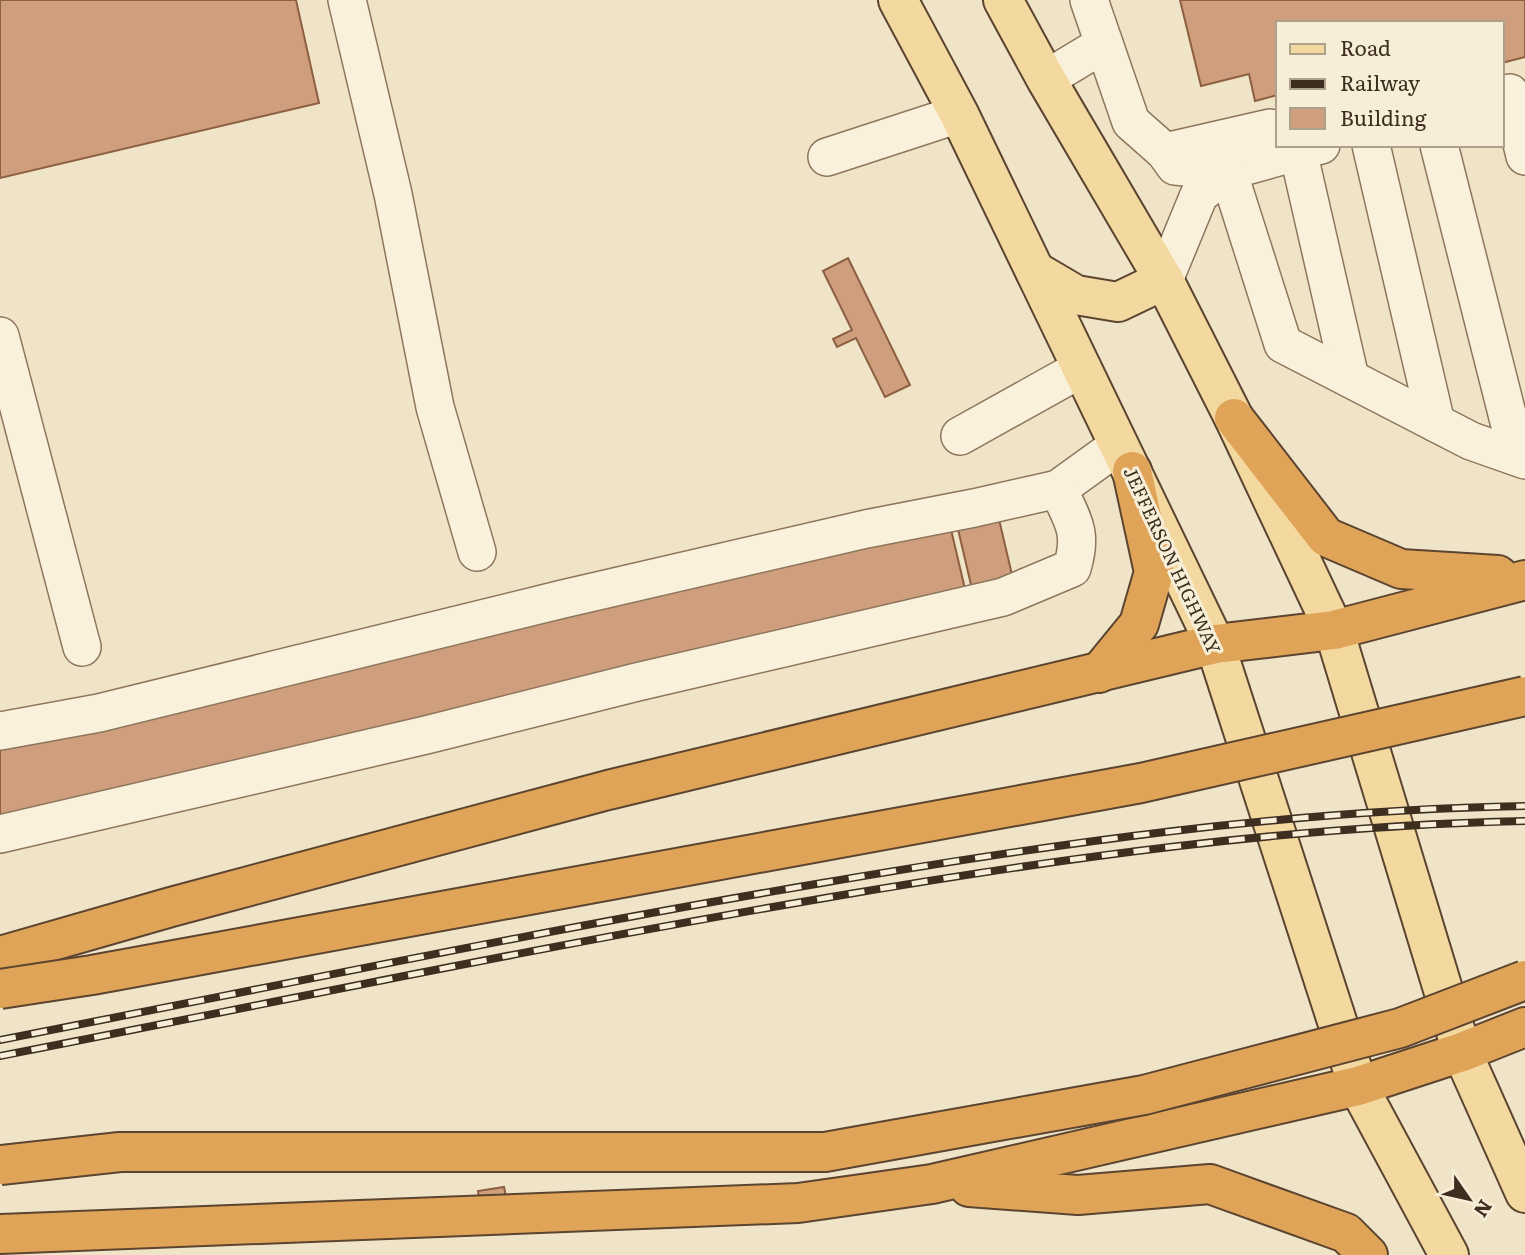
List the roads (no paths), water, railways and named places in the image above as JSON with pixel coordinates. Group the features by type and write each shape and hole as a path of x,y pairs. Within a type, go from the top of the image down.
{"highway":[{"path":"1234,418 1326,537 1401,569 1525,578"},
{"path":"1099,673 1139,624 1154,572 1125,458"},
{"path":"0,956 184,903 608,790 1215,644 1334,630 1525,578"},
{"path":"0,989 106,973 1141,783 1525,696"},
{"path":"0,1165 120,1152 825,1152 1144,1096 1399,1028 1525,980"},
{"path":"0,1234 797,1203 932,1184 1358,1086 1462,1052 1525,1027"},
{"path":"932,1184 1078,1195 1210,1184 1346,1233 1368,1255"}],"main road":[{"name":"JEFFERSON HIGHWAY","path":"898,0 959,114 1215,644 1358,1086 1449,1255"},
{"path":"1003,0 1046,79 1164,280 1234,418 1334,630 1462,1052 1525,1194"},
{"path":"1035,271 1076,295 1118,302 1164,280"}],"lane":[{"path":"347,0 393,194 435,407 477,552"},
{"path":"1089,0 1130,122 1165,152 1175,166 1228,171"},
{"path":"1046,79 1104,44"},
{"path":"1512,93 1525,156"},
{"path":"827,157 959,114"},
{"path":"1165,152 1270,128 1276,131"},
{"path":"1164,280 1199,195 1228,171 1295,147"},
{"path":"1301,147 1350,378"},
{"path":"1371,147 1436,423"},
{"path":"1440,147 1521,458"},
{"path":"1228,171 1283,344 1471,441 1521,458"},
{"path":"0,339 82,647"},
{"path":"960,436 1082,368"},
{"path":"0,731 99,712 866,529 1058,489 1125,458"},
{"path":"0,834 1003,597 1072,568 1078,548 1078,532 1058,489"}],"railway":[{"path":"0,1040 612,920 992,856 1258,822 1346,814 1525,806"},
{"path":"0,1056 623,934 1004,869 1263,837 1437,824 1525,821"}]}
